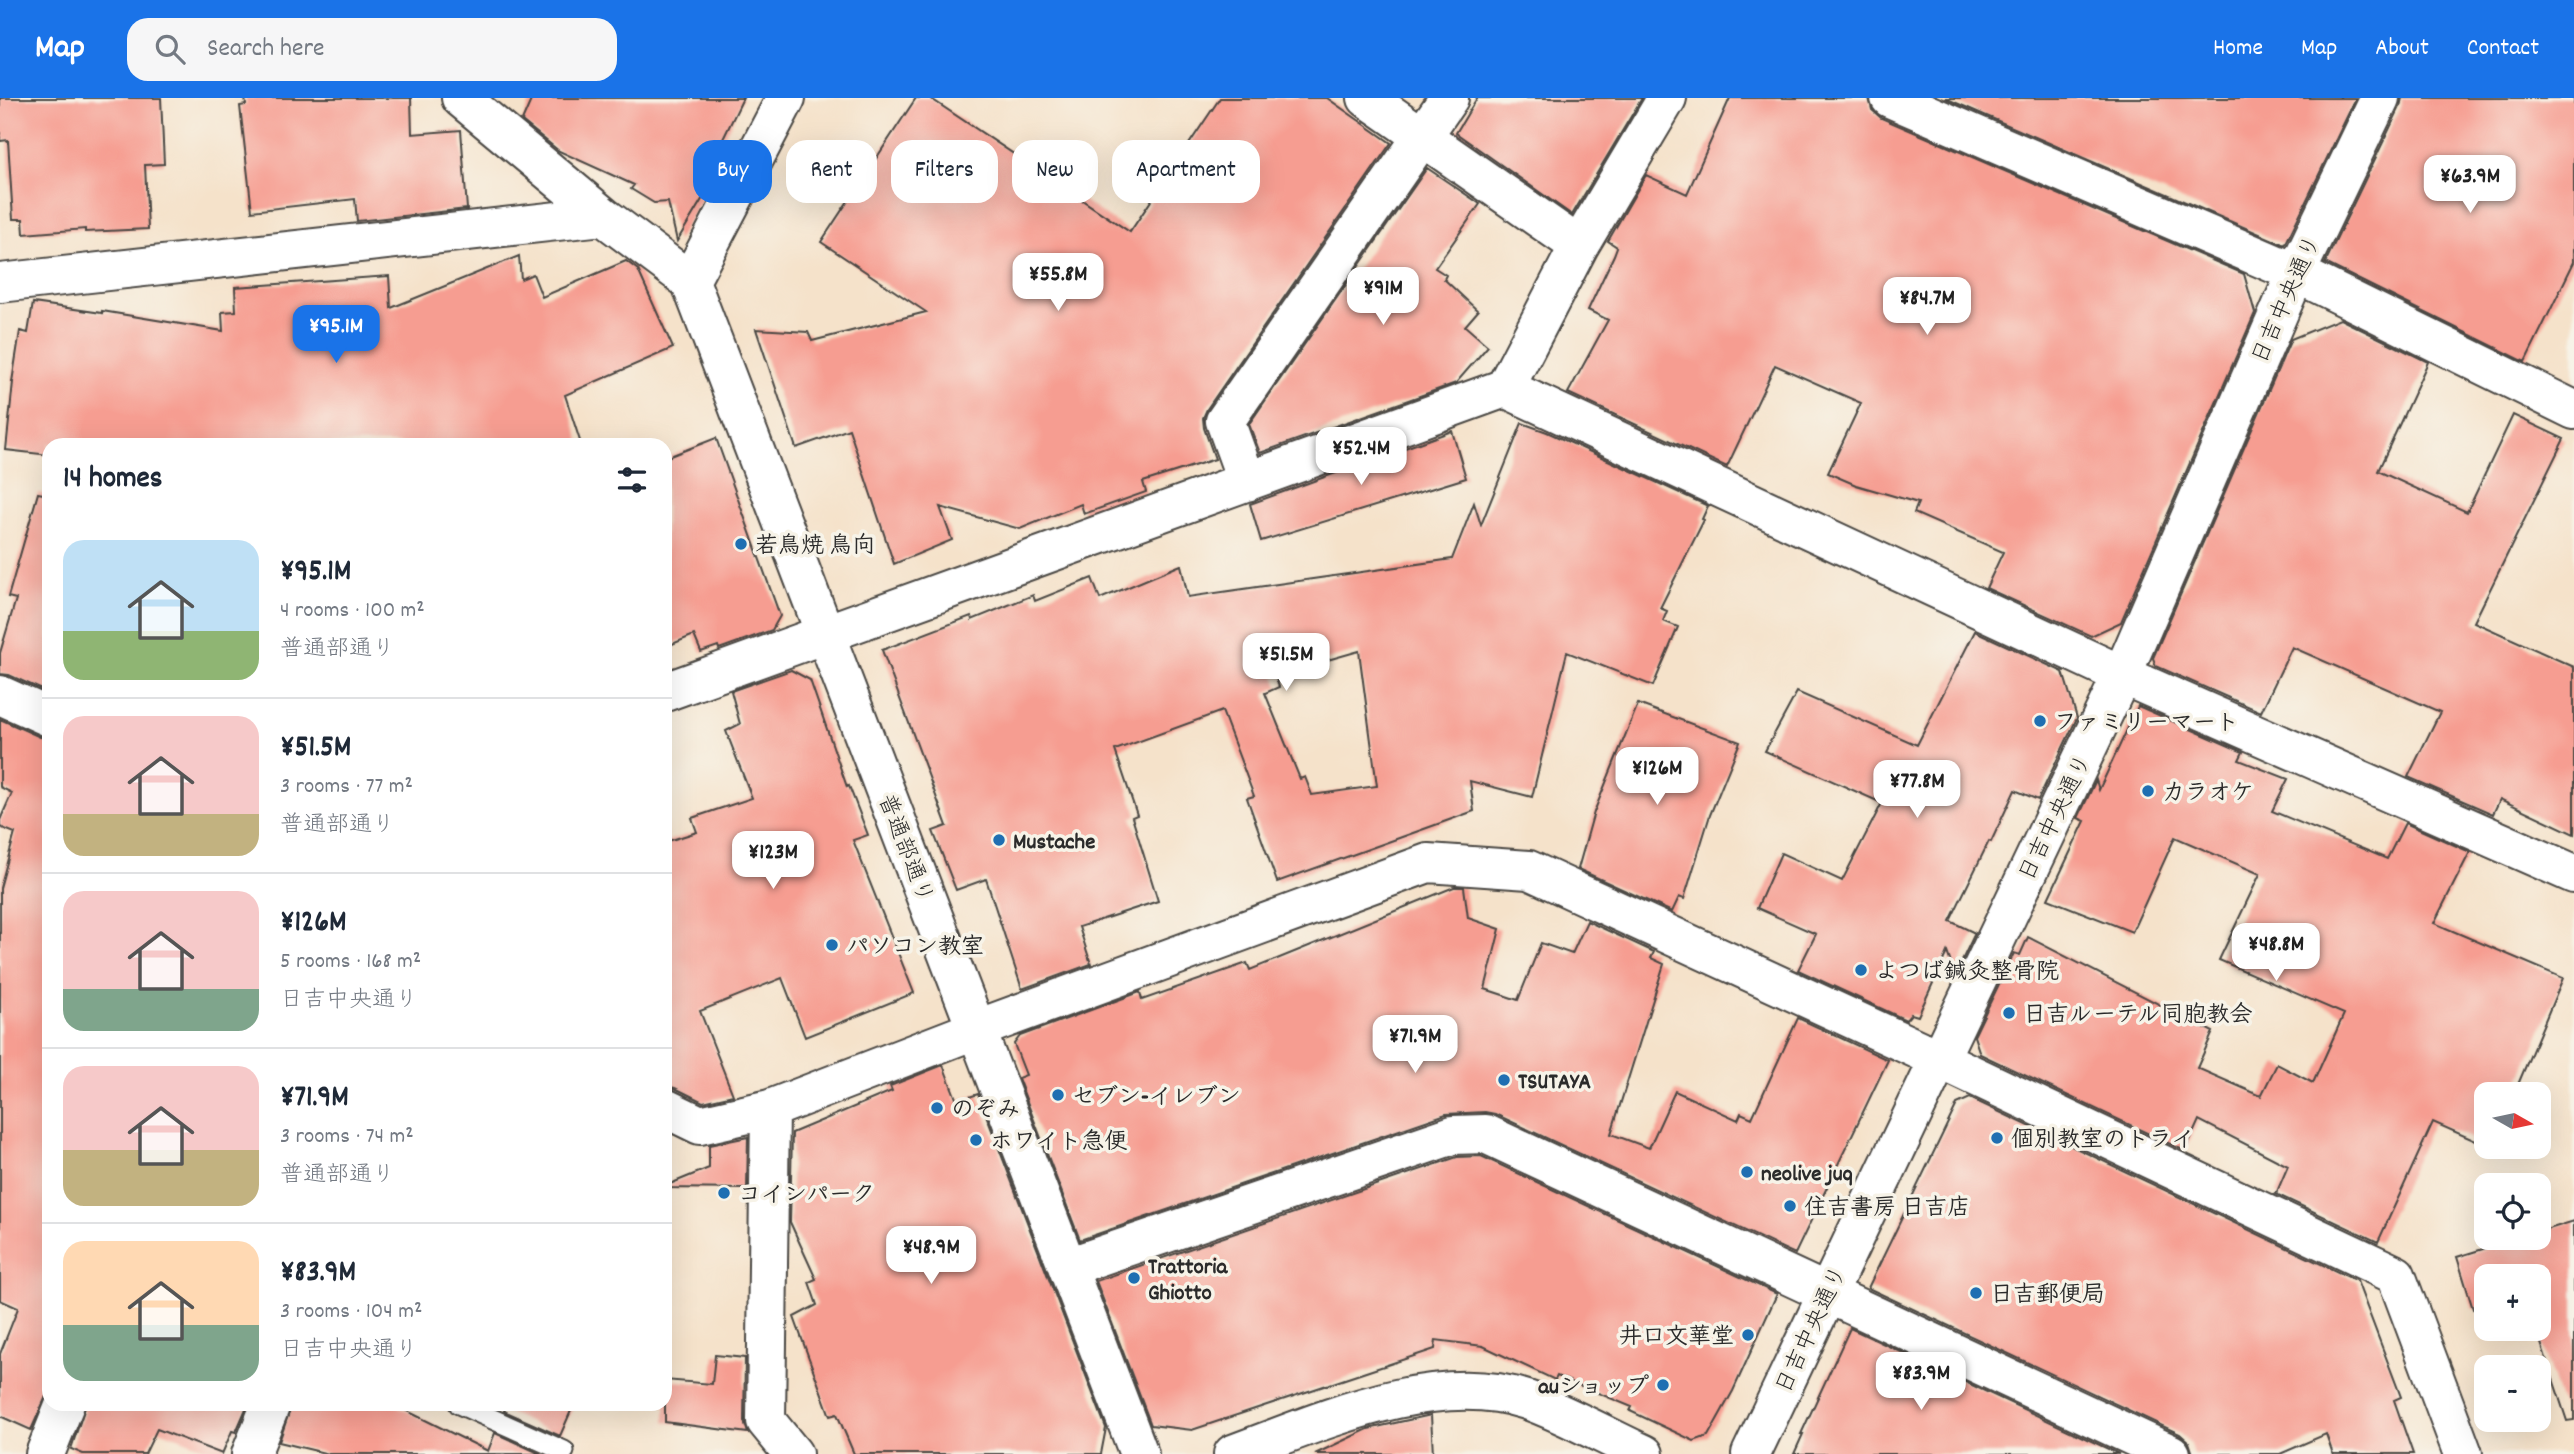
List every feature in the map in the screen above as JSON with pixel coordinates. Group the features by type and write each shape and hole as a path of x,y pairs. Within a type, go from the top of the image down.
{"street":[{"path":"477,104 603,216 690,281 786,98"},
{"path":"1367,98 1579,246"},
{"path":"1247,482 1225,421 1449,98"},
{"path":"672,689 1505,388 1579,246 1667,98"},
{"path":"1890,98 2296,273 2574,410"},
{"name":"日吉中央通り","path":"1751,1454 2122,676 2296,273 2380,98"},
{"path":"0,283 603,216"},
{"name":"普通部通り","path":"690,281 1139,1454"},
{"path":"1505,388 2122,676 2574,874"},
{"path":"0,695 42,714"},
{"path":"672,1112 699,1125 770,1109 977,1029 1428,863 1529,870 2396,1275 2463,1454"},
{"path":"770,1109 766,1421 793,1454"},
{"path":"1068,1267 1453,1135 1486,1134 2171,1454"},
{"path":"1233,1454 1345,1412 1441,1390 1503,1395 1527,1401 1644,1454"},
{"path":"44,1454 62,1411"},
{"path":"251,1454 268,1411"}],"lane":[{"path":"475,1411 564,1451"}],"building":[{"path":"0,98 161,98 164,164 145,165 148,229 85,232 85,229 24,234 23,219 13,219 8,140 0,141"},
{"path":"245,98 411,98 412,134 461,130 467,209 357,221 355,199 252,211 240,106 246,105"},
{"path":"532,98 743,98 723,140 693,140 693,203 700,203 677,241 668,202 654,203 631,189 634,185 559,151 522,121"},
{"path":"916,98 930,98 993,140 891,140 891,203 998,203 998,144 1012,153 1012,203 1087,203 1130,232 1149,203 1260,203 1260,140 1192,140 1220,98 1327,98 1391,143 1207,409 1203,418 1204,428 1215,459 1143,482 1146,492 1084,514 1081,504 1020,529 940,507 952,540 894,564 849,429 796,448 756,329 808,332 812,341 926,312 821,242 847,203 877,203 877,157"},
{"path":"1477,98 1642,98 1572,215 1456,133"},
{"path":"1730,98 1869,98 1872,110 1881,118 2244,274 2255,313 2121,622 2091,636 1986,588 2003,552 1914,513 1918,503 1856,485 1828,473 1861,403 1775,365 1727,467 1568,393 1608,320 1588,310 1617,247 1608,241 1646,175 1687,194"},
{"path":"1945,98 2356,98 2285,245"},
{"path":"2402,98 2574,98 2574,262 2525,362 2325,263"},
{"path":"1427,168 1480,204 1435,268 1446,275 1444,279 1478,311 1465,326 1488,346 1456,383 1260,453 1249,424"},
{"path":"519,256 521,279 533,274 542,297 626,261 638,270 673,348 565,395 579,438 42,438 42,454 6,450 20,331 28,333 33,303 102,311 223,331 222,312 236,311 235,287 389,276 391,308"},
{"path":"2340,319 2428,362 2378,471 2467,512 2513,415 2564,439 2474,622 2574,667 2574,834 2500,799 2493,814 2408,777 2440,712 2292,647 2261,712 2156,666 2153,658 2291,339"},
{"path":"1522,423 1708,506 1702,519 1704,520 1660,608 1667,611 1663,621 1678,627 1653,686 1567,652 1532,797 1470,781 1474,811 1277,882 1247,798 1254,796 1222,711 1115,750 1137,815 1132,817 1158,901 1079,927 1091,964 1022,989 986,879 956,890 933,831 947,826 882,650 971,616 972,620 1033,595 1035,601 1092,578 1100,599 1181,565 1188,597 1452,559 1474,503 1481,525","holes":["1359,651 1377,786 1312,795 1305,777 1300,779 1265,693 1279,687 1275,675"]},
{"path":"1452,431 1466,478 1261,541 1250,504"},
{"path":"716,438 780,616 772,630 719,649 718,646 701,652 694,635 672,644 672,455"},
{"path":"38,493 42,494 42,690 9,675 0,674 0,653 16,599 8,597"},
{"path":"1975,631 2063,672 2077,718 2038,800 2015,790 1950,921 1975,933 1955,975 1947,952 1918,1016 1911,1014 1906,1020 1798,970 1816,934 1757,908 1781,853 1842,881 1882,803 1765,751 1797,692 1917,745"},
{"path":"791,670 810,680 847,787 849,786 868,835 853,840 914,993 805,1037 782,978 700,1011 733,1095 703,1102 672,1087 672,840 697,832 692,818 752,798 726,731 740,724 731,691"},
{"path":"1638,704 1740,742 1710,815 1684,899 1679,897 1672,912 1578,869 1594,812"},
{"path":"2138,706 2243,752 2239,760 2288,779 2272,811 2387,859 2405,823 2470,852 2434,923 2563,978 2519,1082 2474,1082 2474,1140 2433,1122 2378,1242 2276,1194 2288,1166 2199,1120 2185,1151 1980,1054 1974,1036 2014,953 2020,955 2028,937 2213,1032 2197,1068 2261,1096 2277,1064 2313,1083 2344,1014 2219,960 2260,874 2175,837 2132,932 2048,899 2085,821 2078,818 2096,780 2099,790"},
{"path":"0,719 42,737 42,1406 31,1430 0,1416 0,1354 18,1308 0,1300 0,888 15,833 0,827 0,820 12,793 0,787"},
{"path":"1454,887 1464,887 1468,918 1500,929 1485,989 1518,1000 1541,943 1572,954 1587,921 1654,952 1651,958 1664,964 1611,1134 1649,1148 1675,1091 1738,1120 1741,1113 1752,1118 1798,1018 1888,1060 1795,1254 1495,1114 1485,1112 1446,1114 1080,1240 1018,1078 1026,1075 1014,1044 1020,1036 1140,992 1142,1000 1247,963 1250,970"},
{"path":"943,1065 957,1101 978,1094 1106,1428 1101,1454 854,1454 837,1414 830,1416 794,1317 817,1305 809,1282 816,1279 790,1222 792,1133 892,1091 890,1086"},
{"path":"1970,1098 2357,1281 2401,1397 2394,1400 2413,1454 2333,1454 2326,1434 2280,1454 2193,1454 2189,1442 2180,1434 1868,1288 1957,1104"},
{"path":"748,1137 747,1189 672,1188 672,1183 709,1168 709,1145"},
{"path":"1481,1156 1777,1294 1733,1391 1708,1436 1694,1441 1630,1411 1632,1407 1557,1376 1555,1380 1483,1346 1436,1340 1435,1349 1192,1430 1151,1425 1096,1281 1457,1157"},
{"path":"2574,1221 2574,1420 2567,1421 2551,1373 2551,1355 2545,1355 2540,1341 2551,1341 2551,1264 2474,1264 2473,1309 2457,1257 2480,1250 2551,1250 2551,1228"},
{"path":"1850,1328 2119,1454 1794,1454"},
{"path":"715,1355 745,1358 744,1421 748,1433 665,1422 665,1411 672,1411 672,1381 712,1384"},
{"path":"84,1411 245,1411 222,1454 157,1429 145,1454 83,1454 71,1449"},
{"path":"290,1411 407,1411 488,1451 495,1433 541,1454 329,1454 279,1442"},
{"path":"504,1411 571,1411 560,1436"},
{"path":"1431,1415 1433,1454 1315,1454 1368,1429"}],"place":[{"name":"若鳥焼 鳥向","path":"741,544"},
{"name":"ファミリーマート","path":"2040,721"},
{"name":"カラオケ","path":"2148,791"},
{"name":"Mustache","path":"999,840"},
{"name":"パソコン教室","path":"832,945"},
{"name":"よつば鍼灸整骨院","path":"1861,970"},
{"name":"日吉ルーテル同胞教会","path":"2009,1013"},
{"name":"TSUTAYA","path":"1504,1080"},
{"name":"セブン-イレブン","path":"1058,1095"},
{"name":"のぞみ","path":"937,1108"},
{"name":"個別教室のトライ","path":"1997,1138"},
{"name":"ホワイト急便","path":"976,1140"},
{"name":"neolive juq","path":"1747,1172"},
{"name":"コインパーク","path":"724,1193"},
{"name":"住吉書房 日吉店","path":"1790,1206"},
{"name":"Trattoria Ghiotto","path":"1134,1278"},
{"name":"日吉郵便局","path":"1976,1293"},
{"name":"井口文華堂","path":"1748,1335"},
{"name":"auショップ","path":"1663,1385"}]}
